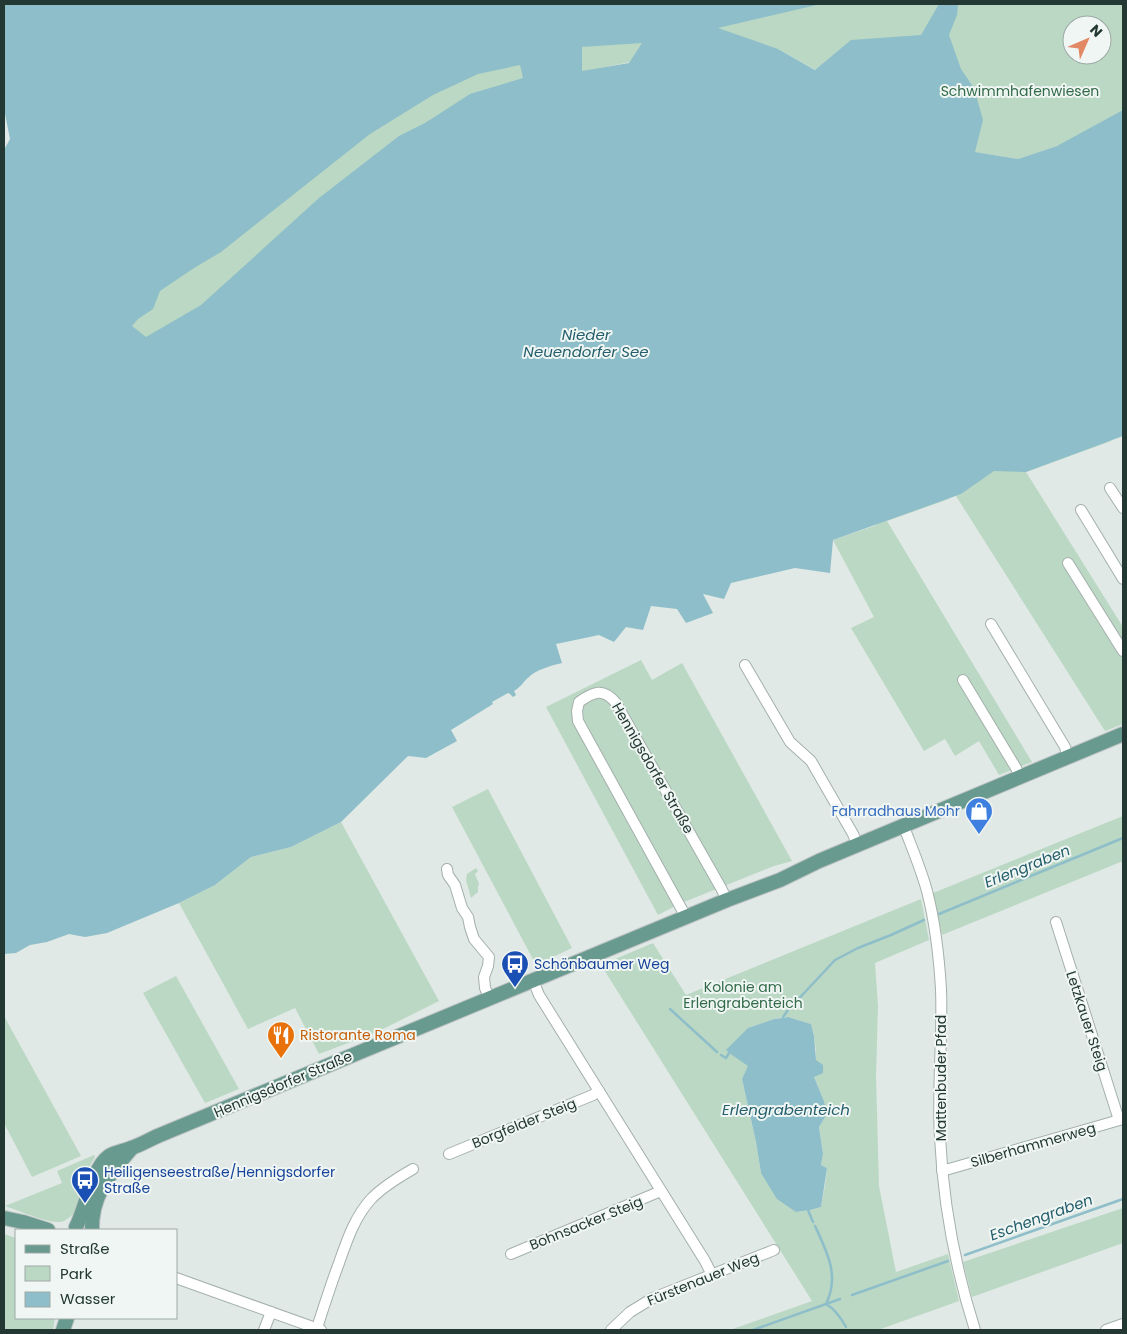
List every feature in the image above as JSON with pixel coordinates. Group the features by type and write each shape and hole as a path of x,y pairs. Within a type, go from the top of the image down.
{"main road":[{"name":"Hennigsdorfer Straße","path":"81,1229 83,1213 97,1171 108,1157 118,1152 727,900 780,880 819,861 1123,734"},
{"path":"13,1223 43,1229"}],"street":[{"path":"1110,488 1123,508"},
{"path":"1080,510 1123,579"},
{"path":"1068,563 1123,651"},
{"path":"991,624 1065,747 1068,758"},
{"path":"745,665 790,742 811,762 858,846"},
{"path":"962,680 1020,777"},
{"name":"Hennigsdorfer Straße","path":"686,918 578,721 577,711 579,702 589,695 601,692 611,696 616,703 727,900"},
{"name":"Mattenbuder Pfad","path":"904,827 927,890 933,923 941,989 939,1087 945,1201 953,1246 974,1330"},
{"path":"447,869 448,875 455,885 462,908 468,917 474,939 489,957 484,977 485,988 490,999"},
{"name":"Letzkauer Steig","path":"1056,922 1121,1119"},
{"path":"533,980 539,995 712,1275"},
{"name":"Borgfelder Steig","path":"449,1154 599,1092"},
{"name":"Silberhammerweg","path":"942,1170 1121,1119"},
{"path":"178,1279 319,1329 336,1269 356,1220 372,1198 382,1189 413,1169"},
{"name":"Bohnsacker Steig","path":"511,1254 661,1191"},
{"name":"Fürstenauer Weg","path":"611,1330 623,1318 653,1298 774,1250"},
{"path":"264,1330 271,1312"},
{"path":"1106,1330 1123,1324"}],"green space":[{"name":"Schwimmhafenwiesen","path":"784,4 1123,4 1123,124 1018,159 975,152 832,56 816,70 778,49 671,54 600,68 520,110 159,349 127,339 126,311 374,126 478,68 741,15"},
{"path":"1114,440 1026,472 1123,627 1123,724 1105,731 956,496 961,494 957,478"},
{"path":"952,498 887,521 1032,762 999,775 979,741 955,756 945,739 924,751 851,628 874,617 833,540 874,526 896,510"},
{"path":"641,660 652,680 682,663 792,861 774,866 679,904 658,915 546,707"},
{"path":"488,789 572,948 536,965 452,807"},
{"path":"1123,816 1123,861 942,935 933,893"},
{"path":"341,822 439,1001 377,1032 319,1054 295,1008 248,1029 179,903 215,885 251,857 291,847"},
{"path":"476,868 478,871 475,874 479,884 478,892 471,898 466,880 467,874"},
{"name":"Kolonie am Erlengrabenteich","path":"921,899 929,940 875,963 878,1006 876,1076 879,1186 896,1272 948,1254 959,1301 878,1330 730,1330 812,1301 601,965 653,943 686,995","holes":["788,1017 811,1024 816,1051 814,1077 827,1114 819,1127 823,1154 821,1165 827,1168 821,1207 796,1212 761,1173 742,1079 749,1066 748,1028 774,1019"]},
{"path":"176,976 239,1089 205,1103 143,993"},
{"path":"4,1016 81,1156 32,1177 4,1123"},
{"path":"94,1155 95,1157 89,1167 74,1213 64,1221 43,1220 5,1206 62,1183 57,1171"},
{"path":"1123,1208 1123,1243 972,1297 963,1262"},
{"path":"4,1234 15,1238 15,1319 55,1319 53,1330 4,1330"}],"water":[{"name":"Nieder Neuendorfer See","path":"4,4 821,4 718,28 778,49 815,70 851,40 921,35 939,4 958,4 957,15 949,35 961,69 974,88 983,120 975,152 1018,159 1057,146 1123,110 1123,436 1026,472 994,471 961,494 833,540 830,573 795,568 731,583 724,599 703,594 713,613 686,623 677,609 651,606 643,630 626,627 614,642 599,635 556,644 562,663 535,672 514,691 516,695 513,697 508,693 451,730 457,741 426,758 408,756 341,822 291,847 251,857 215,885 179,903 107,933 85,937 69,934 47,942 30,945 16,953 4,954 4,150 10,139 4,109","holes":["642,43 629,63 582,71 582,47","520,65 523,78 470,94 425,123 399,136 319,198 201,305 146,337 132,326 138,319 153,309 160,291 221,252 370,134 433,95 478,74"]},
{"name":"Erlengrabenteich","path":"788,1017 811,1024 816,1060 823,1065 823,1073 814,1077 827,1114 819,1127 823,1154 821,1165 827,1168 821,1207 796,1212 777,1199 761,1173 742,1079 748,1066 726,1050 748,1028 774,1019"}],"waterway":[{"name":"Erlengraben","path":"939,914 1123,838"},
{"name":"Erlengraben","path":"791,1007 835,960 858,948 924,920"},
{"path":"670,1009 717,1052"},
{"name":"Erlengraben","path":"783,1017 788,1010"},
{"path":"721,1055 726,1058 729,1053"},
{"name":"Eschengraben","path":"965,1255 1123,1199"},
{"name":"Erlengraben","path":"808,1210 813,1222"},
{"name":"Erlengraben","path":"815,1226 824,1245 832,1274 832,1284 826,1304 838,1314 846,1327"},
{"name":"Eschengraben","path":"852,1295 948,1261"},
{"name":"Eschengraben","path":"753,1330 840,1299"}],"place":[{"name":"Fahrradhaus Mohr","path":"979,835"},
{"name":"Schönbaumer Weg","path":"515,988"},
{"name":"Ristorante Roma","path":"281,1059"},
{"name":"Heiligenseestraße/Hennigsdorfer Straße","path":"85,1204"}]}
